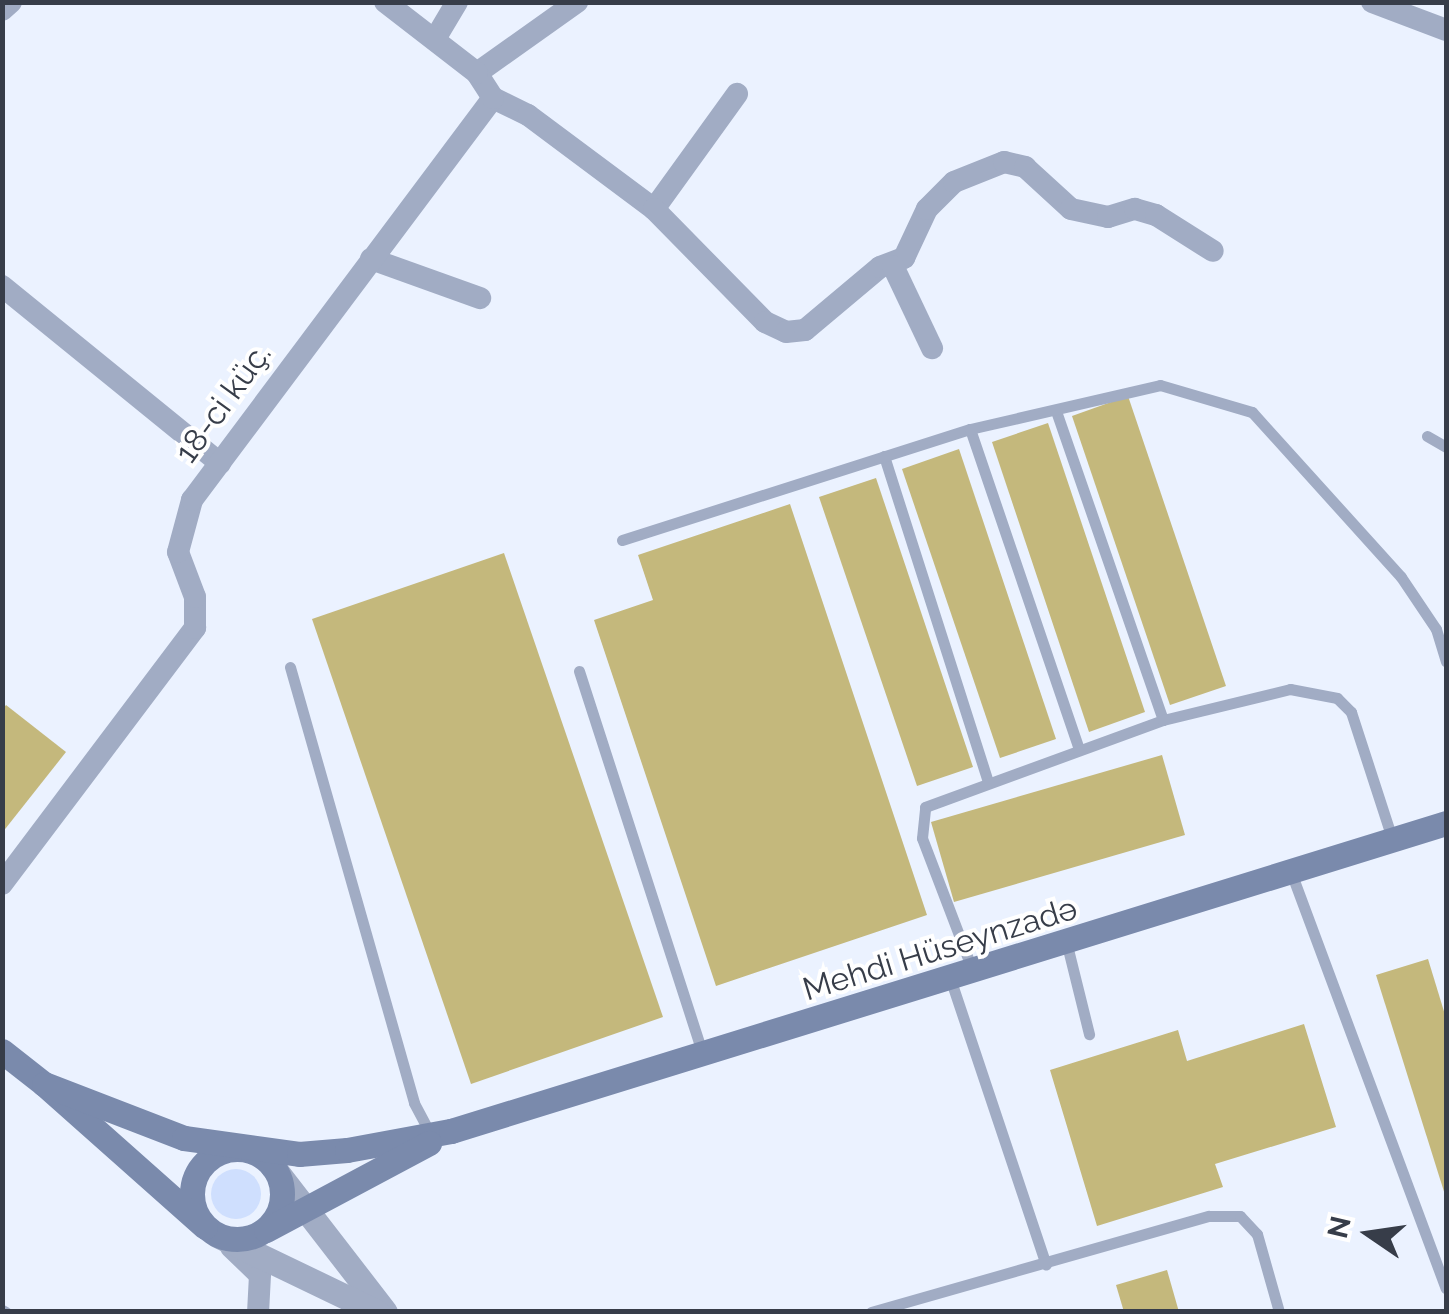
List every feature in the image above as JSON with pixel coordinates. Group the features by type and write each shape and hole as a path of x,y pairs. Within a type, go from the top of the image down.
{"main road":[{"name":"Mehdi Hüseynzadə","path":"441,1133 963,978 1446,824"},
{"path":"2,1051 211,1231 260,1233 441,1133"},
{"path":"44,1084 126,1120 248,1150 272,1166 282,1195 260,1233"},
{"path":"211,1231 192,1201 197,1172 218,1153 347,1150 441,1133"}],"street":[{"path":"2,10 11,2"},
{"path":"385,2 477,74 493,98 528,115 654,209 765,322 786,332 806,330 880,267 893,266"},
{"path":"435,39 457,2"},
{"path":"477,74 576,2"},
{"path":"1372,2 1446,30"},
{"path":"654,209 738,94"},
{"name":"18-ci küç.","path":"2,884 194,628 195,597 178,552 192,500 493,98"},
{"path":"893,266 927,208 954,182 1004,162 1025,167 1071,209 1108,217 1135,209 1156,215 1212,251"},
{"path":"370,259 480,298"},
{"path":"893,266 932,348"},
{"path":"2,286 220,463"},
{"path":"272,1166 386,1312"},
{"path":"211,1231 260,1275 258,1312"},
{"path":"211,1231 377,1312"}],"lane":[{"path":"622,540 970,429 1160,384 1252,412 1401,578 1436,629 1446,662"},
{"path":"1056,411 1163,720"},
{"path":"970,429 1080,750"},
{"path":"1427,436 1446,447"},
{"path":"884,456 988,781"},
{"path":"290,666 414,1103 441,1133"},
{"path":"579,671 703,1056"},
{"path":"1046,1265 919,828 925,807 1163,720 1290,689 1337,698 1351,712 1393,841"},
{"path":"1292,875 1446,1288"},
{"path":"1067,945 1090,1034"},
{"path":"871,1312 1209,1216 1240,1216 1257,1234 1279,1312"}],"shaded area":[{"path":"236,1169 254,1176 261,1194 254,1212 236,1219 218,1212 211,1194 218,1176"}],"building":[{"path":"1128,396 1226,686 1170,705 1072,416"},
{"path":"1048,423 1145,712 1089,732 992,442"},
{"path":"959,449 1056,739 1000,758 902,469"},
{"path":"876,478 973,767 917,786 819,497"},
{"path":"790,504 927,915 716,986 594,620 653,600 638,555"},
{"path":"504,553 663,1017 471,1084 312,619"},
{"path":"6,705 66,752 2,833 2,710"},
{"path":"1162,755 1185,835 954,902 931,822"},
{"path":"1428,959 1446,1018 1446,1198 1376,975"},
{"path":"1304,1024 1336,1127 1215,1164 1223,1187 1097,1226 1050,1070 1178,1030 1187,1061"},
{"path":"1167,1270 1179,1312 1124,1312 1116,1285"}]}
